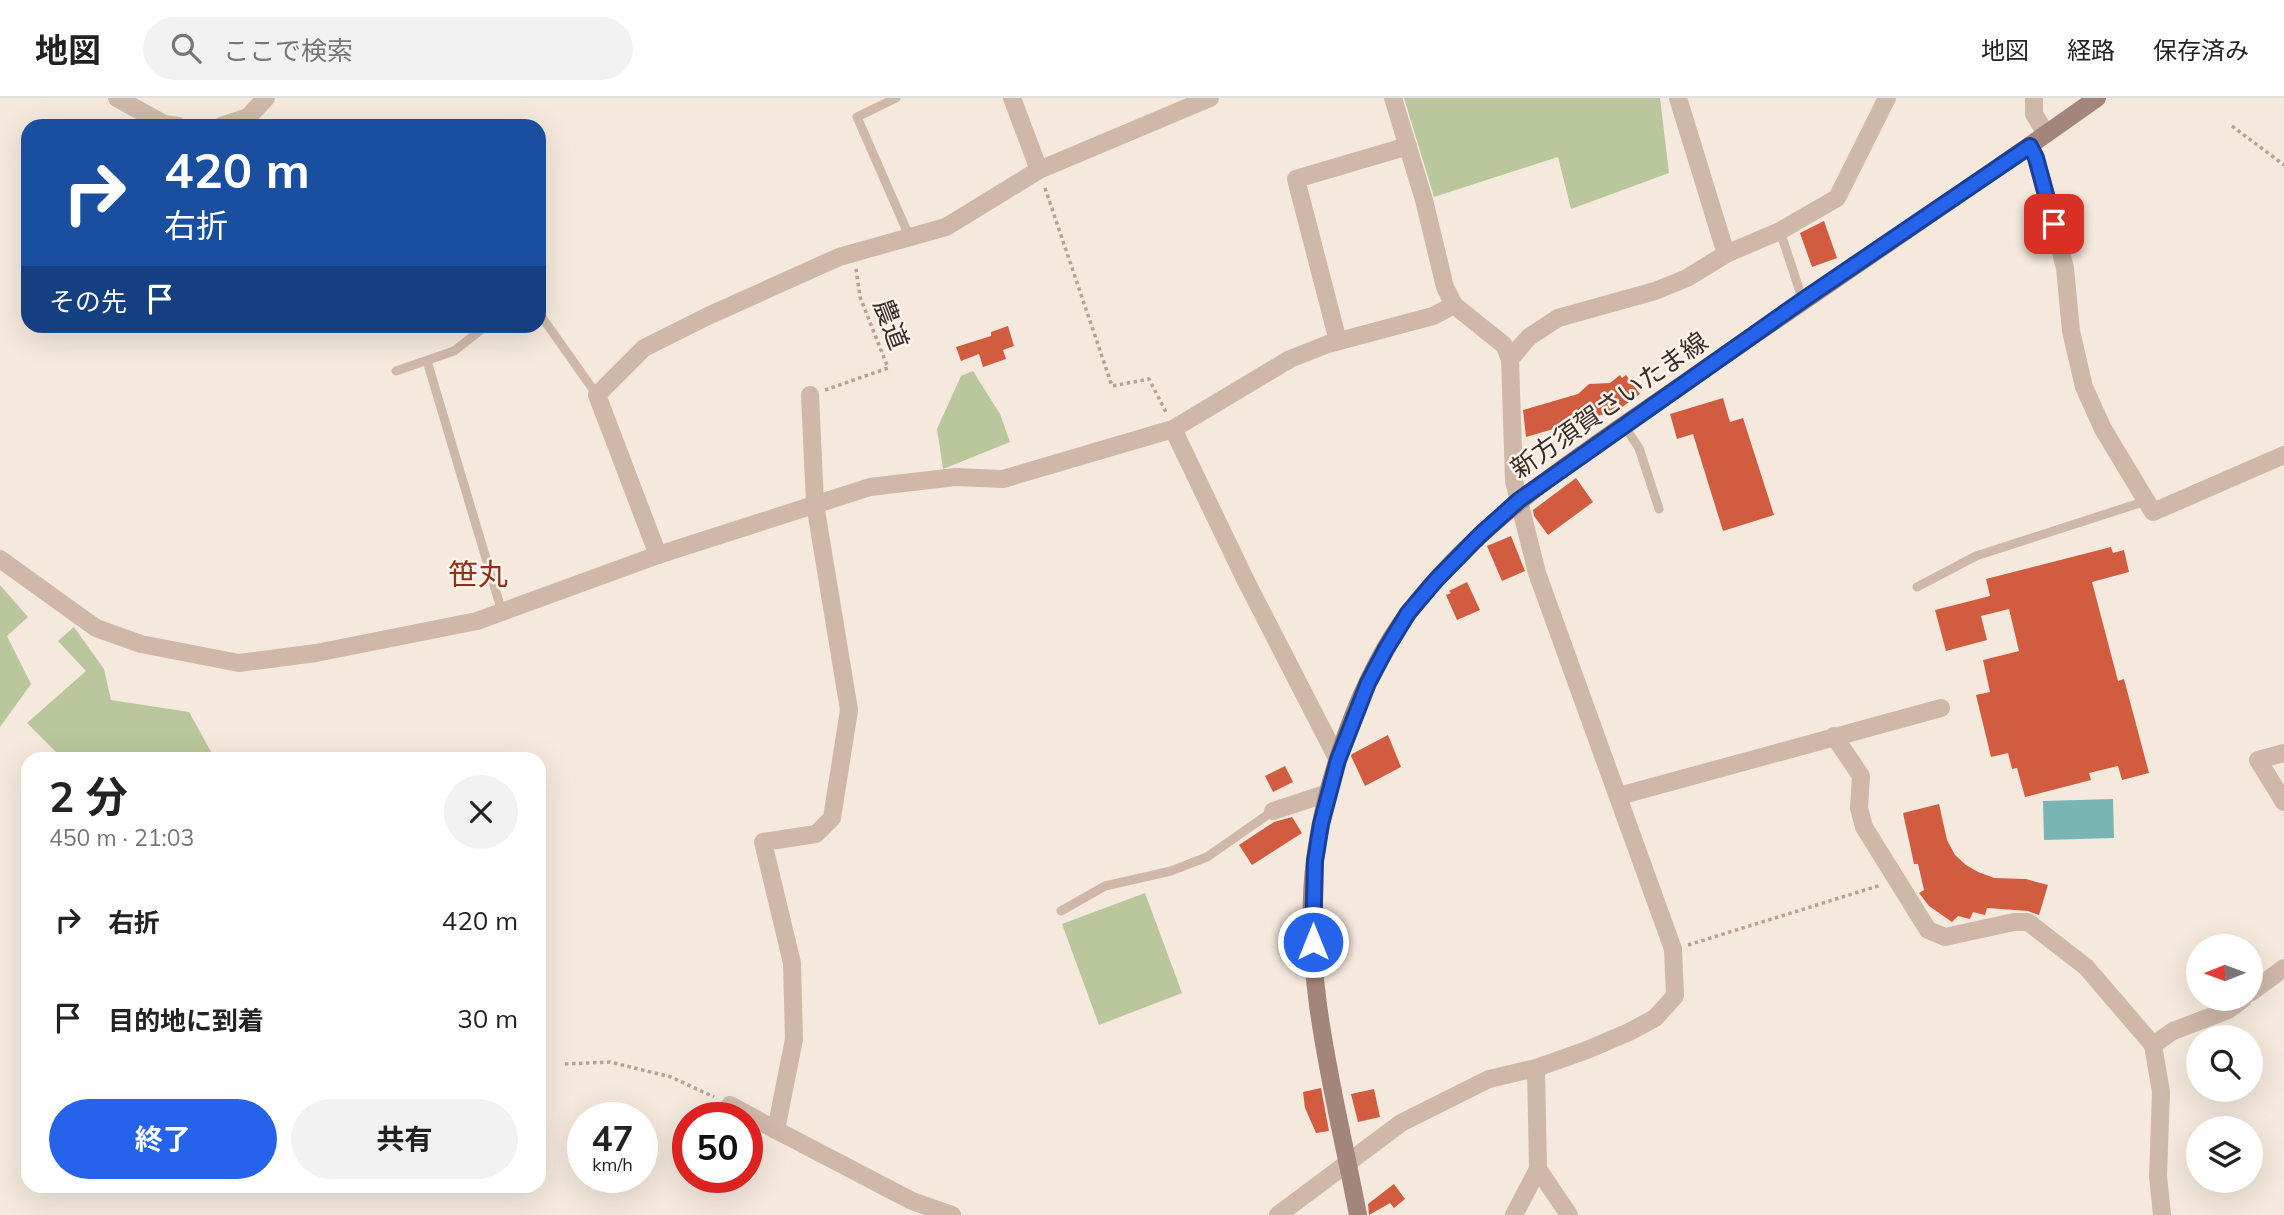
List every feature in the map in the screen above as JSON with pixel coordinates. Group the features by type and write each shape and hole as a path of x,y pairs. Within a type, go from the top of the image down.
{"main road":[{"name":"新方須賀さいたま線","path":"1358,1215 1324,1034 1313,942 1315,861 1328,793 1338,760 1368,683 1408,613 1466,549 1519,500 2097,98"}],"street":[{"path":"117,98 155,119"},
{"path":"242,119 248,117 266,98"},
{"path":"1012,98 1039,170"},
{"path":"658,555 597,396 644,348 839,257 946,227 1039,170 1210,98"},
{"path":"1278,1215 1401,1123 1489,1079 1536,1068 1587,1051 1656,1018 1675,996 1672,949 1537,573 1514,481 1510,359 1504,345 1454,305 1445,287 1424,200 1393,98"},
{"path":"1678,98 1726,254"},
{"path":"1510,359 1529,337 1558,318 1655,291 1687,278 1726,254 1780,231 1837,198 1888,98"},
{"path":"2034,98 2034,114 2046,134"},
{"path":"1338,341 1296,179 1408,146"},
{"path":"2030,146 2036,158 2065,268 2071,331 2084,387 2103,429 2153,512 2284,455"},
{"path":"0,559 96,628 142,644 239,663 316,653 477,621 658,555 870,487 955,478 1003,479 1173,429 1290,359 1338,341 1433,316 1454,305"},
{"path":"776,1130 794,1039 792,963 763,842 816,834 832,818 849,710 815,504 810,395"},
{"path":"1173,429 1246,581 1338,760"},
{"path":"1619,796 1941,708"},
{"path":"1834,736 1861,776 1859,808 1864,827 1928,930 1945,937 2014,922 2028,922 2086,967 2153,1045 2161,1092 2158,1176 2162,1215"},
{"path":"2284,752 2258,760 2284,802"},
{"path":"1273,811 1328,793"},
{"path":"2263,983 2284,968"},
{"path":"2153,1045 2173,1031 2223,1012"},
{"path":"1514,1215 1538,1169 1536,1068"},
{"path":"763,1123 912,1201 952,1215"},
{"path":"1538,1169 1569,1215"}],"lane":[{"path":"896,98 857,117 910,238"},
{"path":"1780,231 1803,300"},
{"path":"546,323 597,396"},
{"path":"396,371 454,351 477,333"},
{"path":"427,361 502,612"},
{"path":"1624,426 1639,447 1659,509"},
{"path":"1917,587 1976,556 2146,501"},
{"path":"1061,911 1105,886 1171,871 1207,857 1273,811"}],"path":[{"path":"2232,126 2284,165"},
{"path":"1039,170 1112,386 1149,379 1173,429"},
{"name":"農道","path":"810,395 888,368 860,297 853,253"},
{"path":"1672,949 1896,881"},
{"path":"565,1064 610,1062 671,1077 724,1102"}],"green space":[{"path":"1404,98 1660,98 1669,173 1571,209 1558,157 1434,197"},
{"path":"973,371 1000,414 1010,442 943,469 937,429 961,376"},
{"path":"0,585 28,617 7,636 31,684 0,727"},
{"path":"74,627 104,669 111,700 189,712 211,752 56,752 27,723 86,671 58,641"},
{"path":"1145,893 1182,993 1099,1025 1062,924"}],"water":[{"path":"2113,799 2114,838 2044,840 2043,801"}],"building":[{"path":"1824,221 1837,258 1812,267 1800,233"},
{"path":"1008,326 1014,346 1003,350 1006,359 983,367 979,354 961,361 956,347 991,336 991,332"},
{"path":"1620,375 1622,378 1626,375 1640,394 1618,410 1526,437 1523,410 1578,394 1589,384 1610,383"},
{"path":"1723,398 1730,422 1743,418 1774,515 1723,531 1693,434 1677,439 1670,414"},
{"path":"1576,478 1593,502 1548,535 1534,516 1533,510"},
{"path":"1511,536 1525,571 1502,581 1487,546"},
{"path":"2111,547 2113,553 2124,550 2129,572 2092,582 2118,681 2124,679 2149,773 2122,780 2118,766 2089,773 2091,780 2025,797 2017,768 2012,769 2008,753 1991,757 1976,695 1990,692 1983,660 2019,651 2009,609 1981,616 1987,640 1946,651 1935,610 1990,596 1986,579"},
{"path":"1467,582 1480,610 1457,620 1446,595"},
{"path":"1388,735 1401,767 1365,786 1351,756"},
{"path":"1285,766 1293,782 1273,792 1265,776"},
{"path":"1939,804 1947,840 1955,855 1966,865 1994,878 2026,879 2048,885 2039,915 2028,911 1987,908 1985,915 1973,912 1970,919 1958,916 1952,922 1929,906 1919,893 1924,890 1918,864 1914,864 1903,813"},
{"path":"1292,817 1302,833 1252,865 1239,845 1274,822"},
{"path":"1321,1088 1329,1131 1316,1133 1305,1108 1303,1092"},
{"path":"1374,1089 1380,1117 1358,1122 1351,1094"},
{"path":"1394,1184 1405,1199 1394,1208 1390,1203 1369,1215 1368,1204"}],"district":[{"name":"笹丸","path":"478,575"}],"route":[{"path":"1313,942 1312,899 1321,824 1338,760 1368,683 1408,613 1493,522 1519,500 1803,300 2030,146 2036,158 2054,224"}]}
